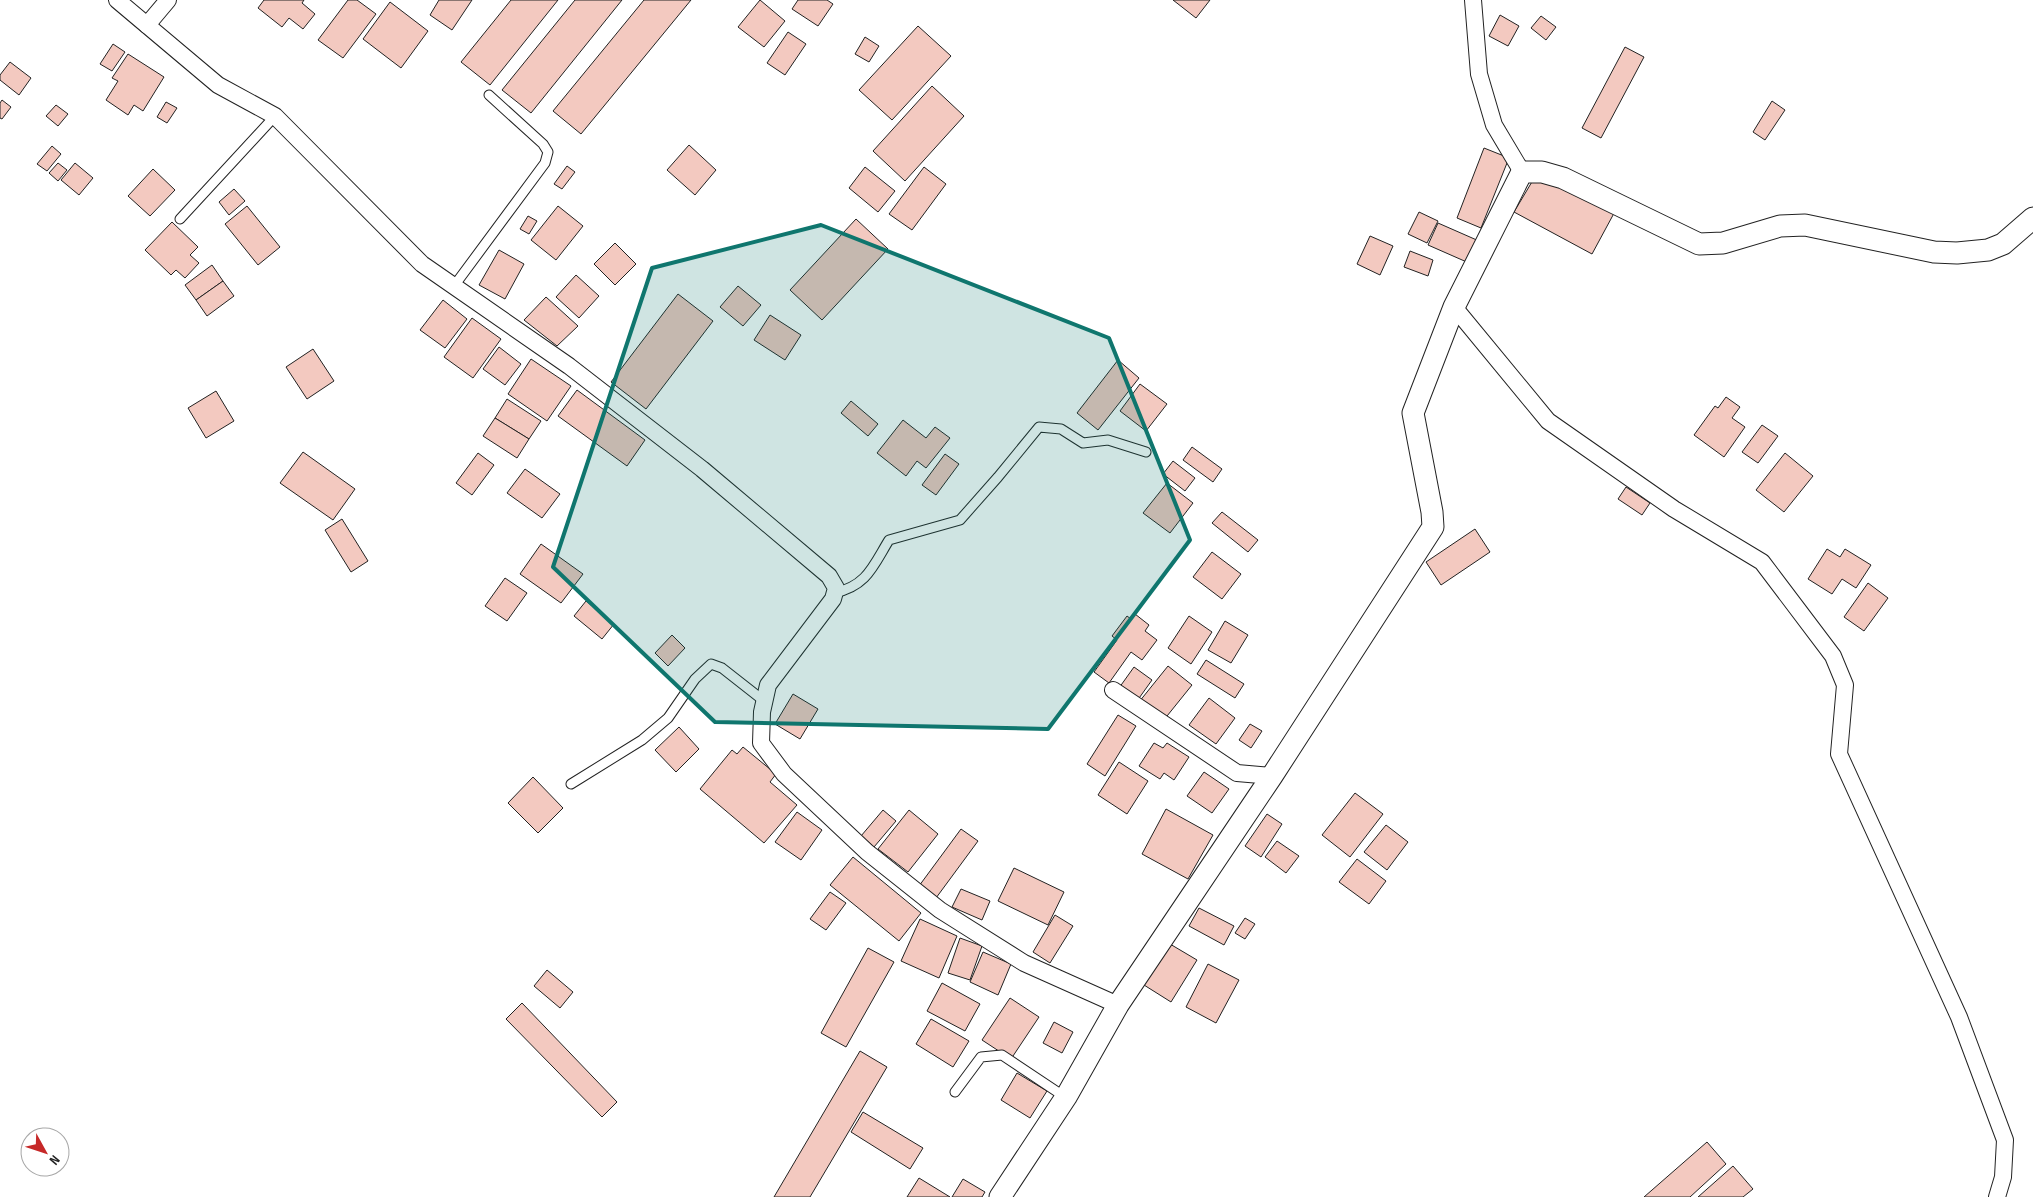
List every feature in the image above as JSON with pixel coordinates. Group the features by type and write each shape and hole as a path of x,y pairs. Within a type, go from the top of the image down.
{"street":[{"path":"117,0 218,85 275,116 422,264 569,366 702,469 829,576 836,588 833,599 768,685 762,712 761,742 784,774 867,852 940,910 1024,963 1118,1004"},
{"path":"147,25 168,0"},
{"path":"1473,0 1479,74 1494,125 1522,172"},
{"path":"1522,172 1542,172 1563,178 1699,244 1723,243 1780,226 1805,225 1934,252 1958,253 1988,250 2003,244 2033,218"},
{"path":"1000,1197 1066,1097 1118,1004 1272,776 1433,527 1432,512 1413,413 1454,307 1522,172"},
{"path":"1454,307 1548,422 1674,509 1762,562 1833,656 1845,684 1838,754 1959,1017 2005,1140 2003,1177 1997,1197"},
{"path":"1113,690 1237,773 1272,776"}],"lane":[{"path":"454,286 545,162 548,152 543,144 489,95"},
{"path":"180,219 275,116"},
{"path":"834,593 849,590 867,576 888,540 960,520 1039,427 1061,429 1083,443 1108,440 1146,452"},
{"path":"571,784 642,740 668,718 695,680 711,664 722,668 764,701"},
{"path":"955,1092 981,1057 1002,1055 1066,1097"}],"highlighted area":[{"path":"821,225 1109,338 1190,540 1048,729 715,722 553,567 652,268"}],"building":[{"path":"264,0 304,0 302,3 315,14 303,29 289,18 282,27 258,8"},
{"path":"348,0 357,0 376,14 343,58 318,40"},
{"path":"439,0 472,0 452,30 430,15"},
{"path":"511,0 558,0 490,85 461,62"},
{"path":"575,0 622,0 531,113 502,90"},
{"path":"644,0 691,0 581,134 553,111"},
{"path":"760,0 785,21 764,47 738,27"},
{"path":"798,0 827,0 833,4 818,26 792,9"},
{"path":"1173,0 1210,0 1196,18"},
{"path":"390,2 428,31 401,68 363,39"},
{"path":"1500,15 1519,26 1508,46 1489,36"},
{"path":"1541,16 1556,27 1546,40 1531,28"},
{"path":"918,26 951,56 892,120 859,90"},
{"path":"788,32 806,44 785,75 767,63"},
{"path":"865,37 879,46 869,62 855,54"},
{"path":"113,44 125,52 112,71 100,64"},
{"path":"1625,47 1644,57 1601,138 1582,128"},
{"path":"128,54 164,77 143,111 134,105 128,115 106,100 118,81 112,78"},
{"path":"10,62 31,78 19,95 0,80 0,75"},
{"path":"932,86 964,116 905,181 873,151"},
{"path":"2,100 11,107 2,119 0,118 0,103"},
{"path":"1772,101 1785,110 1765,140 1753,132"},
{"path":"166,102 177,108 167,123 157,117"},
{"path":"56,105 68,114 58,126 46,116"},
{"path":"689,145 716,170 695,195 667,170"},
{"path":"52,146 61,154 47,171 37,164"},
{"path":"1484,148 1509,158 1481,228 1457,218"},
{"path":"58,163 67,170 58,181 49,173"},
{"path":"75,163 93,178 79,195 61,180"},
{"path":"567,166 575,172 562,189 554,184"},
{"path":"865,167 895,191 878,212 849,188"},
{"path":"924,167 946,184 912,230 889,214"},
{"path":"153,169 175,190 150,216 128,196"},
{"path":"1539,170 1619,204 1592,254 1514,212"},
{"path":"234,189 245,201 229,215 219,202"},
{"path":"247,206 280,247 258,265 225,224"},
{"path":"558,206 583,226 556,260 531,240"},
{"path":"1419,212 1438,221 1427,243 1408,234"},
{"path":"528,216 537,221 529,234 520,229"},
{"path":"856,219 888,249 822,320 790,290"},
{"path":"172,222 198,247 190,255 199,263 185,278 176,270 171,275 145,250"},
{"path":"1438,223 1479,241 1469,263 1428,245"},
{"path":"1370,236 1393,246 1380,275 1357,264"},
{"path":"615,243 636,264 615,285 594,264"},
{"path":"499,250 524,264 505,299 479,285"},
{"path":"1410,251 1433,260 1428,276 1404,267"},
{"path":"212,265 223,281 196,300 185,285"},
{"path":"576,275 599,296 579,318 556,297"},
{"path":"223,281 234,296 207,316 196,300"},
{"path":"738,286 761,305 743,326 720,307"},
{"path":"678,294 713,321 646,409 611,382"},
{"path":"546,297 578,326 557,346 524,320"},
{"path":"443,300 467,319 445,348 420,330"},
{"path":"770,315 801,335 785,360 754,340"},
{"path":"472,318 501,339 473,378 444,357"},
{"path":"499,347 521,364 505,385 483,369"},
{"path":"313,349 334,381 307,399 286,367"},
{"path":"531,359 571,386 547,421 508,394"},
{"path":"1118,360 1139,378 1098,430 1077,413"},
{"path":"1140,384 1167,404 1146,431 1120,411"},
{"path":"577,390 645,440 627,466 558,416"},
{"path":"216,391 234,421 206,438 188,408"},
{"path":"1726,397 1740,407 1732,418 1745,427 1724,457 1694,435 1715,406 1718,408"},
{"path":"507,399 541,421 529,439 495,418"},
{"path":"851,401 878,424 868,436 841,413"},
{"path":"495,418 529,439 517,458 483,436"},
{"path":"903,420 926,438 935,427 950,438 926,468 917,461 906,476 877,453"},
{"path":"1762,425 1778,436 1758,463 1742,452"},
{"path":"1192,447 1222,469 1213,482 1183,460"},
{"path":"303,452 355,489 333,520 280,483"},
{"path":"478,453 494,465 472,495 456,483"},
{"path":"1785,453 1813,476 1784,512 1756,490"},
{"path":"945,454 959,464 936,495 922,485"},
{"path":"1173,461 1195,478 1185,491 1163,474"},
{"path":"525,469 560,494 542,518 507,493"},
{"path":"1167,483 1193,503 1170,533 1143,513"},
{"path":"1626,487 1650,503 1642,515 1618,499"},
{"path":"1222,512 1258,540 1248,552 1212,523"},
{"path":"342,519 368,561 351,572 325,530"},
{"path":"1475,529 1490,552 1441,585 1426,562"},
{"path":"541,544 583,574 561,603 520,574"},
{"path":"1827,549 1840,557 1845,549 1871,565 1856,588 1842,579 1832,594 1808,579"},
{"path":"1212,552 1241,574 1222,599 1193,577"},
{"path":"505,578 527,593 507,621 485,606"},
{"path":"1868,583 1888,598 1864,631 1844,617"},
{"path":"586,601 614,624 602,639 574,616"},
{"path":"1135,614 1149,625 1145,631 1157,640 1142,660 1131,652 1109,683 1094,672 1117,640 1112,636 1127,616 1131,619"},
{"path":"1189,616 1212,632 1191,664 1168,648"},
{"path":"1225,621 1248,635 1231,663 1208,650"},
{"path":"672,635 685,648 668,666 655,653"},
{"path":"1206,660 1244,684 1235,698 1197,674"},
{"path":"1168,666 1192,685 1163,721 1139,702"},
{"path":"1134,667 1152,680 1137,701 1119,688"},
{"path":"793,694 818,709 800,739 775,724"},
{"path":"1209,698 1235,718 1216,744 1189,725"},
{"path":"1118,715 1136,726 1105,776 1087,764"},
{"path":"1250,724 1262,731 1251,748 1239,740"},
{"path":"679,727 699,749 676,772 655,750"},
{"path":"1154,743 1163,748 1167,743 1189,757 1174,780 1164,773 1160,779 1139,766"},
{"path":"743,747 776,774 770,782 797,805 764,843 700,789 732,750 737,754"},
{"path":"1119,762 1148,781 1127,814 1098,795"},
{"path":"1204,772 1229,789 1212,813 1187,796"},
{"path":"533,777 563,808 538,833 508,803"},
{"path":"1355,793 1383,814 1350,857 1322,835"},
{"path":"1166,809 1213,835 1188,879 1142,854"},
{"path":"883,810 896,821 874,847 861,836"},
{"path":"909,810 938,834 908,872 878,849"},
{"path":"797,812 822,830 801,860 775,842"},
{"path":"1267,814 1282,824 1261,857 1245,846"},
{"path":"1386,825 1408,842 1387,870 1364,852"},
{"path":"961,829 978,841 936,898 919,886"},
{"path":"1277,841 1299,856 1286,873 1265,857"},
{"path":"853,857 921,913 899,941 830,885"},
{"path":"1357,859 1386,881 1369,904 1339,882"},
{"path":"1014,868 1064,892 1048,925 998,901"},
{"path":"961,889 990,901 982,920 952,907"},
{"path":"830,892 846,903 826,930 810,919"},
{"path":"1199,908 1234,926 1224,945 1189,926"},
{"path":"1055,915 1073,926 1050,963 1033,952"},
{"path":"1245,918 1255,924 1245,939 1235,933"},
{"path":"920,919 957,936 939,978 901,961"},
{"path":"960,938 982,946 970,980 948,973"},
{"path":"1170,944 1197,960 1171,1002 1144,985"},
{"path":"868,948 894,962 846,1047 821,1033"},
{"path":"983,952 1011,964 998,995 970,982"},
{"path":"1208,964 1239,980 1216,1023 1186,1007"},
{"path":"547,970 573,992 560,1008 534,986"},
{"path":"942,983 980,1004 965,1031 927,1011"},
{"path":"1010,998 1039,1017 1011,1059 982,1040"},
{"path":"522,1003 617,1102 602,1117 506,1019"},
{"path":"931,1019 969,1041 953,1067 916,1044"},
{"path":"1054,1022 1073,1032 1062,1053 1043,1043"},
{"path":"860,1051 887,1067 810,1197 774,1197"},
{"path":"1017,1073 1047,1091 1030,1118 1001,1100"},
{"path":"863,1112 923,1148 910,1169 851,1132"},
{"path":"1707,1142 1726,1164 1690,1197 1644,1197"},
{"path":"1733,1166 1753,1189 1743,1197 1698,1197"},
{"path":"919,1178 950,1197 907,1197"},
{"path":"963,1179 985,1192 982,1197 952,1197"}]}
